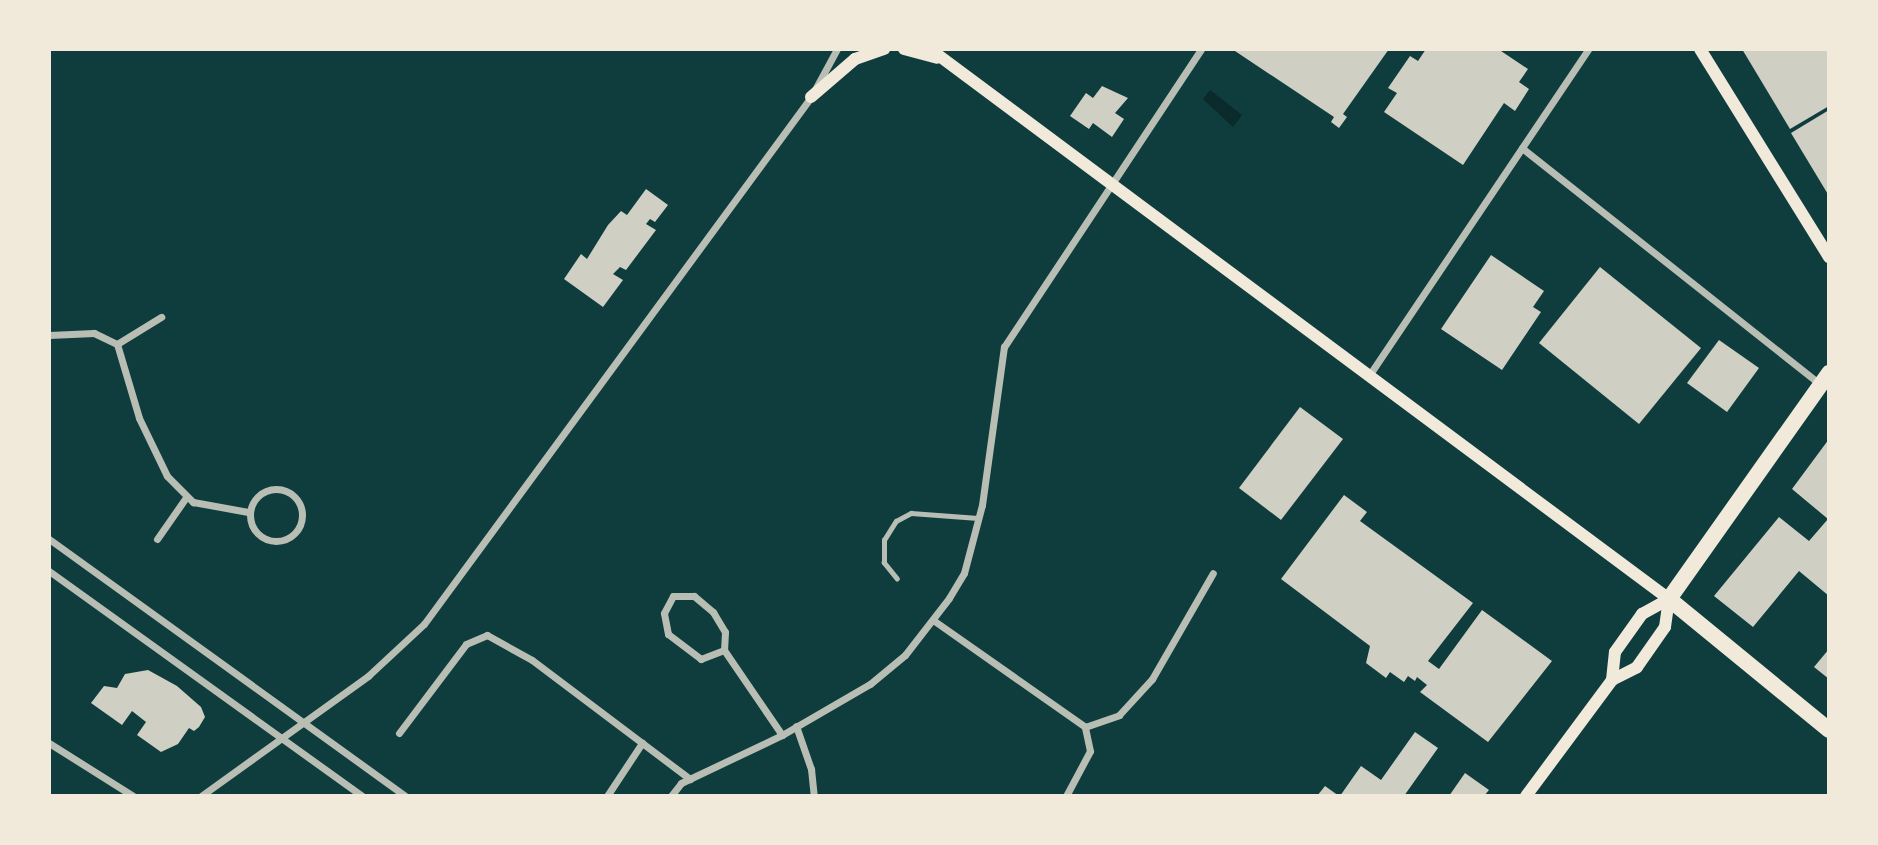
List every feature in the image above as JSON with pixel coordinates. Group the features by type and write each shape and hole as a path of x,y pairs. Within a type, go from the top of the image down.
{"highway":[{"path":"1825,379 1669,599 1829,730"}],"main road":[{"path":"811,97 855,60 884,49"},
{"path":"904,49 945,60"},
{"path":"930,49 1112,182 1368,378 1669,599"},
{"path":"1700,49 1829,257"},
{"path":"1527,796 1612,680 1637,667 1665,627 1669,599"},
{"path":"1612,680 1615,652 1635,623 1642,614 1669,599"}],"street":[{"path":"201,796 368,676 424,624 811,97 837,49"},
{"path":"671,796 690,779 782,735 870,684 905,655 933,620 964,573 978,517 1002,351 1201,49"},
{"path":"1368,378 1588,49"},
{"path":"1522,148 1825,379"},
{"path":"117,344 161,317"},
{"path":"49,335 94,333 117,344 139,418 167,476 187,496 217,508 248,512"},
{"path":"270,489 289,494 303,516 299,530 288,542 277,542 254,527 248,512 254,499 270,489"},
{"path":"157,539 187,496"},
{"path":"49,539 405,796"},
{"path":"49,571 362,796"},
{"path":"1085,727 1119,715 1152,679 1213,573"},
{"path":"724,650 701,659 668,634 664,613 673,596 694,596 713,612 724,632 724,650 782,735"},
{"path":"933,620 1085,727 1090,751 1066,796"},
{"path":"399,733 466,644 488,635 516,648 690,779"},
{"path":"796,726 811,769 814,796"},
{"path":"49,743 133,796"},
{"path":"607,796 642,743"}],"lane":[{"path":"897,579 884,563 884,540 896,522 911,513 978,517"}],"water":[{"path":"1210,90 1242,115 1233,127 1203,99"}],"building":[{"path":"1232,49 1389,49 1343,114 1347,117 1339,128 1331,122 1334,117"},
{"path":"1426,49 1498,49 1528,69 1519,82 1529,89 1515,111 1504,103 1463,165 1384,112 1397,93 1388,88 1410,56 1418,61"},
{"path":"1742,49 1829,49 1829,106 1790,129"},
{"path":"1102,86 1128,98 1115,113 1124,119 1112,137 1093,123 1089,129 1070,116 1086,93 1093,98"},
{"path":"1829,110 1829,196 1791,133"},
{"path":"646,189 668,205 655,222 650,219 646,224 656,230 626,270 620,267 613,274 623,280 603,307 564,279 581,254 587,259 608,225 621,211 627,215"},
{"path":"1491,255 1544,291 1533,307 1541,312 1502,370 1441,329"},
{"path":"1600,267 1701,348 1639,424 1539,343"},
{"path":"1719,340 1759,368 1727,412 1687,383"},
{"path":"1300,407 1343,439 1281,520 1239,488"},
{"path":"1829,439 1829,596 1799,571 1753,627 1714,596 1779,517 1809,541 1828,519 1792,489"},
{"path":"1344,495 1367,512 1360,521 1473,603 1428,661 1439,669 1482,610 1552,661 1488,742 1420,692 1427,685 1417,677 1415,681 1408,676 1404,682 1390,672 1386,678 1366,663 1370,646 1281,579"},
{"path":"1829,649 1829,679 1814,667"},
{"path":"148,670 177,686 201,707 205,717 194,731 189,728 178,744 161,752 137,735 146,722 132,711 122,725 91,703 104,686 117,688 125,674"},
{"path":"1415,732 1438,748 1404,796 1340,796 1361,766 1381,780"},
{"path":"1465,773 1489,790 1484,796 1449,796"},
{"path":"1325,786 1339,796 1317,796"}]}
